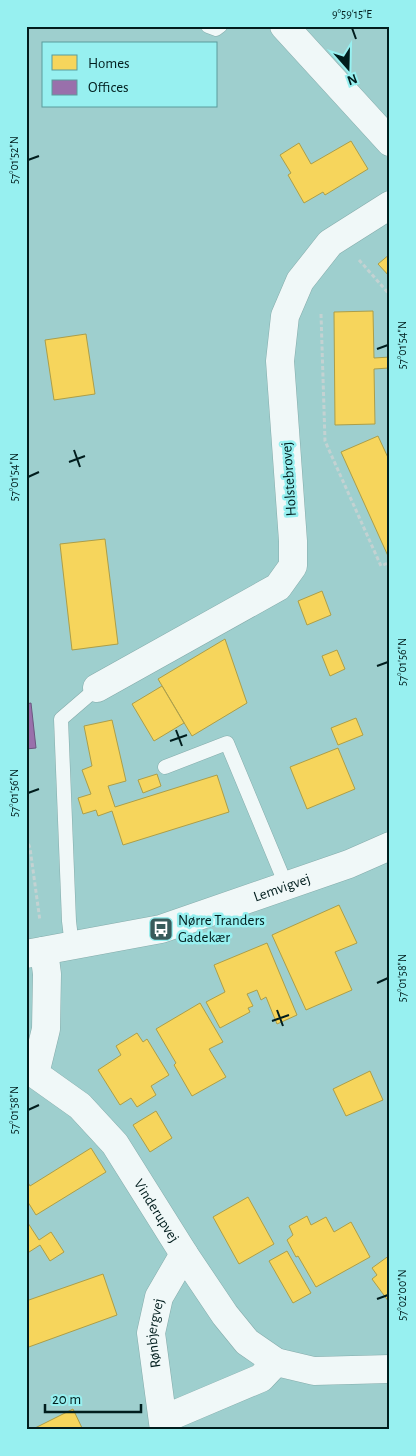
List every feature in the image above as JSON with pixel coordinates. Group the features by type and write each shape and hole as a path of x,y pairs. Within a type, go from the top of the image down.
{"street":[{"path":"284,26 390,142"},
{"name":"Holstebrovej","path":"97,688 278,587 294,566 294,541 280,361 285,316 300,281 330,243 390,205"},
{"name":"Lemvigvej","path":"35,953 161,929 349,864 390,846"},
{"name":"Vinderupvej","path":"35,953 47,974 46,1028 31,1081 80,1106 115,1144 184,1254 225,1315 247,1342 276,1362 314,1372 390,1369"},
{"name":"Rønbjergvej","path":"184,1254 159,1298 151,1333 164,1425 261,1378 276,1362"}],"lane":[{"path":"208,26 216,29 220,26"},
{"path":"72,946 69,921 61,719 97,688"},
{"path":"165,767 227,743 286,885"}],"path":[{"path":"354,254 390,295"},
{"path":"321,309 325,441 381,566 390,562"},
{"path":"26,838 30,848 35,953"}],"building: Homes":[{"path":"351,141 368,169 325,195 323,192 304,203 288,175 291,173 280,155 299,143 311,164"},
{"path":"390,254 390,277 378,264"},
{"path":"373,311 374,358 390,357 390,379 389,368 374,369 375,424 335,425 334,312"},
{"path":"86,334 95,394 54,400 45,340"},
{"path":"378,436 390,462 390,556 388,556 341,452"},
{"path":"105,539 118,644 72,650 60,544"},
{"path":"322,591 331,615 307,625 298,601"},
{"path":"225,639 247,703 192,736 158,679"},
{"path":"337,650 345,669 330,676 322,656"},
{"path":"162,686 184,723 154,741 132,704"},
{"path":"356,718 363,735 338,745 331,728"},
{"path":"112,720 126,781 108,786 115,807 217,775 229,812 123,845 112,811 98,816 96,810 83,814 78,798 91,794 82,770 92,766 84,726"},
{"path":"338,748 355,789 307,809 290,767"},
{"path":"157,774 161,786 143,793 138,780"},
{"path":"339,905 357,943 335,952 352,990 306,1010 272,935"},
{"path":"267,943 297,1015 277,1024 266,997 261,1000 257,990 247,994 253,1006 248,1008 250,1012 220,1028 206,1002 225,992 214,965"},
{"path":"200,1003 223,1042 209,1049 226,1077 192,1096 174,1065 176,1063 156,1029"},
{"path":"137,1033 143,1042 147,1039 169,1075 151,1086 156,1095 137,1107 131,1098 120,1105 98,1070 121,1055 116,1046"},
{"path":"370,1071 383,1100 346,1116 333,1089"},
{"path":"156,1111 172,1138 150,1152 133,1125"},
{"path":"91,1148 106,1172 36,1215 26,1199 26,1179 30,1186"},
{"path":"248,1197 274,1244 239,1264 213,1217"},
{"path":"307,1216 311,1225 326,1217 334,1232 351,1222 370,1257 316,1287 287,1240 293,1235 289,1226"},
{"path":"26,1220 39,1240 51,1232 64,1252 50,1261 40,1245 26,1254"},
{"path":"287,1251 311,1293 293,1303 269,1261"},
{"path":"390,1255 389,1302 372,1279 377,1275 372,1268"},
{"path":"103,1274 117,1315 26,1348 26,1301"},
{"path":"73,1409 83,1430 31,1430"}],"building: Offices":[{"path":"31,703 36,748 26,749 26,704"}],"place":[{"name":"Nørre Tranders Gadekær","path":"161,929"}]}
